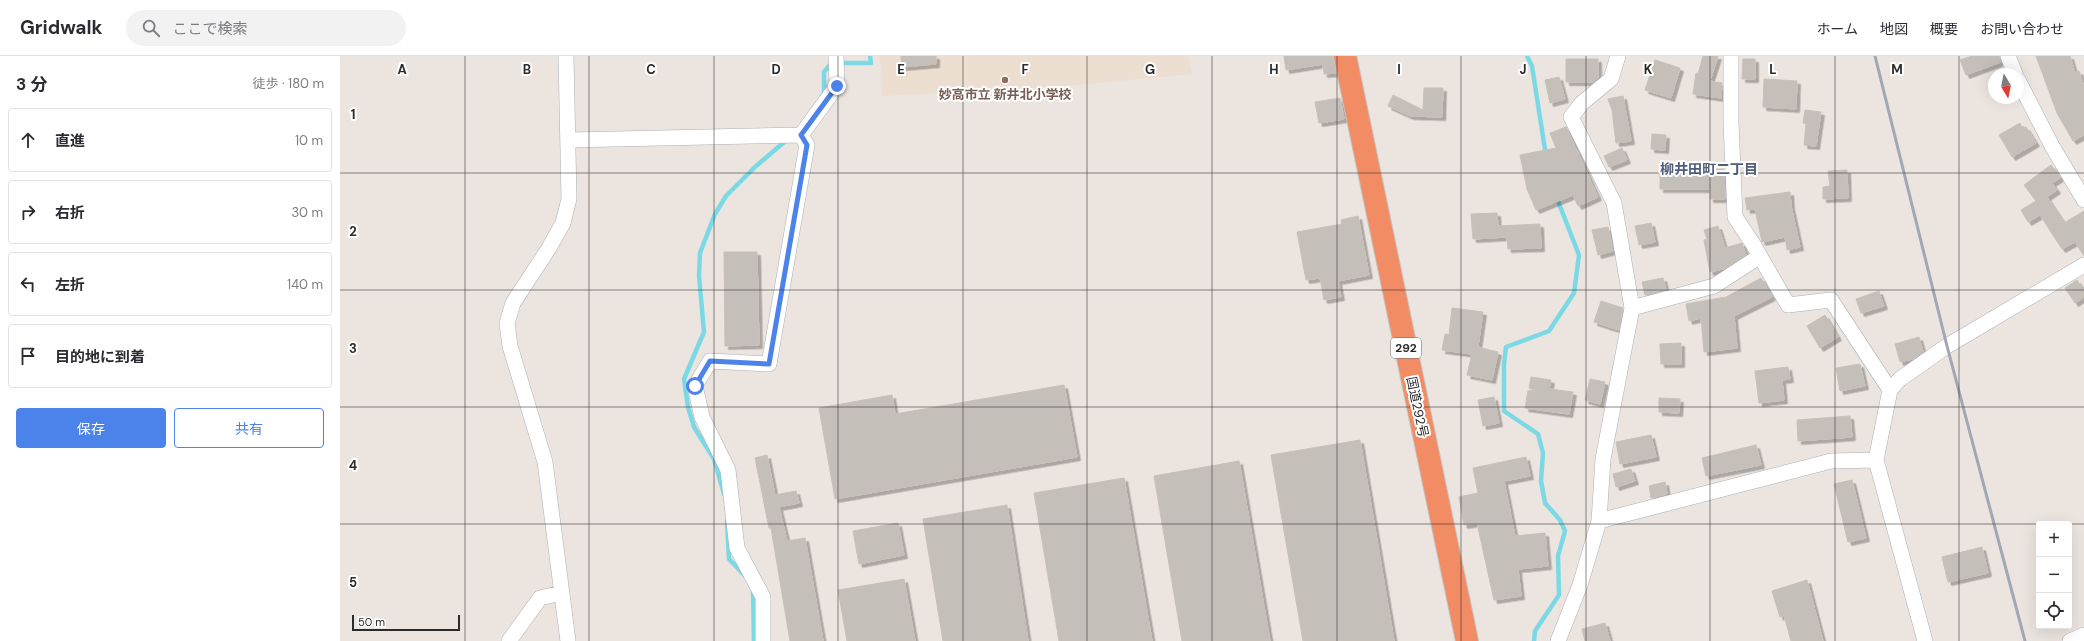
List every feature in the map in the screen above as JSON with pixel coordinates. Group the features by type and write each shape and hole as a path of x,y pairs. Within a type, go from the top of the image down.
{"highway":[{"name":"国道292号","path":"1345,56 1467,641"}],"street":[{"path":"566,56 569,140 569,199 563,223 549,248 513,303 507,323 510,346 545,462 568,641"},
{"path":"801,135 837,86 836,56"},
{"path":"1558,641 1580,585 1599,521 1603,459 1632,308 1614,203 1572,117 1582,103 1611,79 1618,56"},
{"path":"1731,56 1731,122 1735,217 1760,256 1788,305 1831,300 1890,390"},
{"path":"2008,56 2013,68"},
{"path":"2024,92 2052,146 2084,200"},
{"path":"569,140 801,135"},
{"path":"763,641 763,597 737,548 728,470 702,418 695,386 710,361 769,364 807,145 801,135"},
{"path":"1632,308 1714,286 1760,256"},
{"path":"1925,641 1876,460 1890,390 1900,379 1947,346 2084,265"},
{"path":"1599,521 1832,461 1876,460"},
{"path":"509,641 540,598 561,593"},
{"path":"2070,641 2084,635"}],"shaded area":[{"name":"妙高市立 新井北小学校","path":"880,56 1188,56 1192,74 1066,86 882,96"}],"building":[{"path":"901,56 936,56 936,64 902,67"},
{"path":"1284,56 1333,56 1336,73 1324,74 1323,64 1286,70"},
{"path":"1703,56 1718,56 1710,81 1722,83 1721,98 1693,94 1696,73 1698,74"},
{"path":"1972,56 1999,56 2001,62 1966,75 1960,60"},
{"path":"2036,56 2070,56 2075,73 2079,71 2084,87 2084,135 2073,141 2057,113"},
{"path":"1566,59 1598,59 1598,78 1594,82 1566,82"},
{"path":"1743,59 1755,59 1755,79 1742,79"},
{"path":"1655,60 1680,68 1671,98 1645,90"},
{"path":"1559,77 1565,99 1550,103 1545,80"},
{"path":"1764,79 1797,81 1796,109 1763,107"},
{"path":"1424,88 1443,88 1442,117 1410,116 1388,106 1393,95 1423,110"},
{"path":"1623,96 1631,141 1616,143 1612,110 1608,99"},
{"path":"1340,98 1344,119 1319,123 1315,102"},
{"path":"1805,110 1821,112 1816,146 1804,145 1806,124 1803,123"},
{"path":"2020,123 2022,129 2026,127 2036,143 2012,157 1999,135"},
{"path":"1566,127 1598,197 1578,206 1573,195 1536,210 1527,189 1520,155 1556,148 1550,133"},
{"path":"1652,134 1666,135 1665,150 1651,149"},
{"path":"1622,148 1627,160 1609,167 1604,156"},
{"path":"1660,165 1700,165 1700,170 1724,169 1725,199 1710,199 1710,189 1660,189"},
{"path":"2051,165 2060,178 2052,183 2057,190 2047,197 2064,223 2084,211 2084,256 2075,242 2062,249 2040,215 2028,222 2021,210 2036,201 2024,185"},
{"path":"1847,170 1848,198 1823,199 1823,187 1830,186 1828,171"},
{"path":"1790,192 1791,206 1800,247 1787,250 1785,237 1762,242 1755,209 1747,210 1745,198"},
{"path":"1497,213 1498,226 1540,224 1541,248 1508,249 1507,237 1473,239 1471,214"},
{"path":"1358,216 1369,275 1338,281 1341,297 1324,300 1320,278 1306,280 1297,232 1342,224 1341,220"},
{"path":"1651,223 1655,242 1639,245 1635,226"},
{"path":"1718,226 1725,248 1742,243 1746,255 1726,268 1710,272 1704,240 1707,239 1704,230"},
{"path":"1608,227 1613,251 1598,255 1592,230"},
{"path":"724,252 757,252 759,345 725,346"},
{"path":"1663,278 1666,290 1645,295 1642,282"},
{"path":"1761,278 1772,297 1734,316 1737,348 1704,352 1701,318 1689,321 1686,304 1726,297"},
{"path":"2077,280 2084,292 2084,297 2075,303 2065,288"},
{"path":"1879,291 1884,306 1861,313 1856,299"},
{"path":"1601,301 1623,308 1619,330 1594,322"},
{"path":"1452,308 1483,312 1478,347 1498,352 1492,380 1467,375 1472,354 1442,350 1445,334 1449,335"},
{"path":"1825,315 1838,337 1820,348 1807,326"},
{"path":"1919,337 1923,352 1913,359 1900,362 1895,344"},
{"path":"1681,343 1681,364 1661,364 1660,344"},
{"path":"1860,364 1865,386 1840,391 1836,368"},
{"path":"1788,367 1790,379 1782,380 1784,400 1759,403 1755,371"},
{"path":"1531,377 1551,380 1549,389 1573,392 1569,414 1525,408 1528,391 1535,390 1529,388"},
{"path":"1590,379 1605,382 1600,404 1585,400"},
{"path":"1064,385 1077,457 835,499 819,408 892,395 895,414"},
{"path":"1494,397 1499,423 1483,426 1478,400"},
{"path":"1659,398 1680,399 1679,413 1659,412"},
{"path":"1850,416 1852,437 1798,441 1797,420"},
{"path":"1651,435 1656,457 1620,464 1616,442"},
{"path":"1360,440 1394,641 1303,641 1271,455"},
{"path":"1756,445 1761,465 1706,476 1702,458"},
{"path":"767,455 775,495 796,491 799,503 779,507 787,541 805,538 823,641 790,641 771,528 769,528 755,458"},
{"path":"1526,457 1530,476 1504,481 1515,536 1545,533 1548,566 1518,569 1521,596 1494,600 1477,523 1464,525 1459,497 1478,493 1473,468"},
{"path":"1239,461 1270,641 1182,641 1154,476"},
{"path":"1631,469 1635,481 1616,487 1613,474"},
{"path":"1124,478 1152,641 1059,641 1034,493"},
{"path":"1852,480 1866,538 1848,542 1834,484"},
{"path":"1665,482 1667,494 1651,498 1649,486"},
{"path":"1007,505 1028,641 943,641 923,519"},
{"path":"898,523 904,555 859,564 853,531"},
{"path":"1982,547 1988,573 1948,582 1942,557"},
{"path":"904,579 915,641 847,641 838,590"},
{"path":"1807,580 1823,641 1791,641 1784,615 1780,617 1772,591"},
{"path":"1605,623 1610,641 1585,641 1582,629"}],"waterway":[{"path":"822,96 824,94 824,72 829,66 841,63 871,63 870,56"},
{"path":"1527,56 1532,66 1546,156"},
{"path":"724,494 714,459 694,427 688,407 684,379 704,332 699,276 700,253 715,214 726,196 755,167 789,138"},
{"path":"1534,641 1535,631 1559,595 1558,556 1565,531 1560,520 1545,503 1541,481 1543,453 1538,434 1504,411 1504,364 1506,347 1549,331 1574,293 1579,255 1556,196"},
{"path":"727,521 729,559 746,577"},
{"path":"753,590 754,641"}],"railway":[{"path":"1875,56 1947,346 2025,641"}],"place":[{"name":"妙高市立 新井北小学校","path":"1005,80"}],"district":[{"name":"柳井田町二丁目","path":"1709,169"}],"route":[{"path":"695,386 710,361 769,364 807,145 801,135 837,86"}]}
